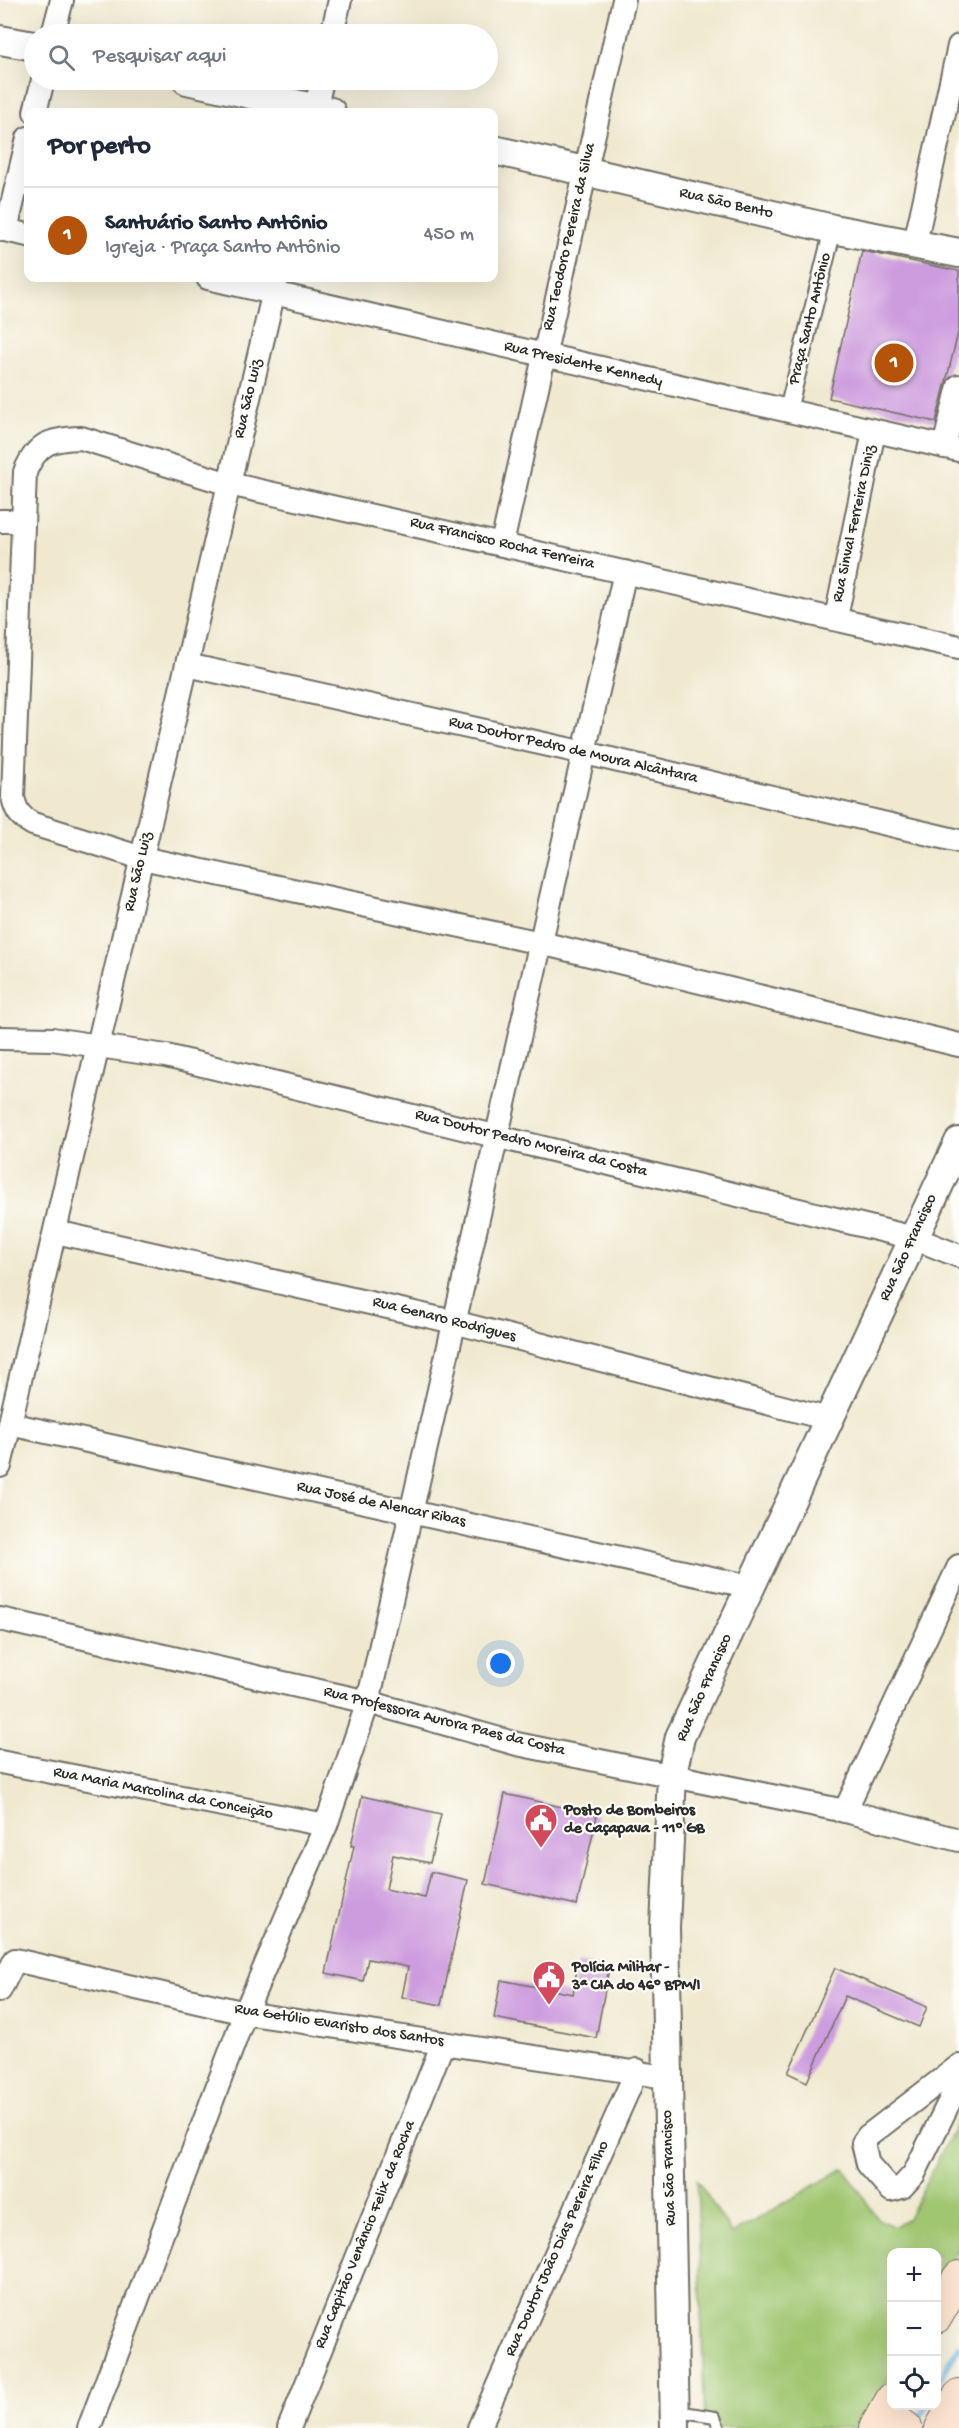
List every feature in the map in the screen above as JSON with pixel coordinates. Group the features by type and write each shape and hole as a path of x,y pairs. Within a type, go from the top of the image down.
{"main road":[{"path":"941,2308 959,2277"},
{"path":"941,2428 959,2396"}],"street":[{"path":"56,24 62,0"},
{"path":"334,24 340,0"},
{"name":"Rua Teodoro Pereira da Silva","path":"502,544 624,0"},
{"path":"0,40 24,44"},
{"path":"915,243 959,46"},
{"path":"36,108 40,90"},
{"path":"231,90 307,108"},
{"path":"320,108 321,90"},
{"name":"Rua São Bento","path":"498,151 833,229 959,253"},
{"path":"24,153 3,229 24,234"},
{"name":"Praça Santo Antônio","path":"788,410 833,229"},
{"name":"Rua Presidente Kennedy","path":"246,282 275,285 544,356 952,448"},
{"name":"Rua São Luiz","path":"0,1466 100,1046 275,285"},
{"path":"952,448 959,386"},
{"name":"Rua Sinval Ferreira Diniz","path":"836,618 874,431"},
{"name":"Rua Francisco Rocha Ferreira","path":"23,521 25,472 32,454 47,444 65,438 81,438 229,484 959,647"},
{"path":"0,521 23,521 13,797 16,809 22,818 33,824 142,858 541,943 959,1046"},
{"path":"89,2428 245,2013 326,1825 368,1702 625,572"},
{"name":"Rua Doutor Pedro de Moura Alcântara","path":"187,665 585,753 959,841"},
{"name":"Rua Doutor Pedro Moreira da Costa","path":"0,1038 52,1039 166,1056 914,1238 959,1256"},
{"name":"Rua São Francisco","path":"674,2420 672,2211 666,2076 665,1928 672,1774 680,1737 959,1142"},
{"name":"Rua Genaro Rodrigues","path":"56,1232 454,1322 829,1419"},
{"name":"Rua José de Alencar Ribas","path":"10,1424 752,1587"},
{"path":"845,1811 959,1566"},
{"name":"Rua Professora Aurora Paes da Costa","path":"0,1619 368,1702 517,1744 845,1811 959,1840"},
{"name":"Rua Maria Marcolina da Conceição","path":"0,1762 326,1825"},
{"name":"Rua Getúlio Evaristo dos Santos","path":"0,1990 15,1960 245,2013 666,2076"},
{"name":"Rua Capitão Venâncio Felix da Rocha","path":"289,2428 442,2043"},
{"path":"959,2066 868,2136 863,2143 868,2164 891,2190 902,2187 914,2174 959,2082"},
{"name":"Rua Doutor João Dias Pereira Filho","path":"479,2428 637,2070"}],"lane":[{"path":"674,2420 715,2416 719,2428"}],"green space":[{"path":"959,2118 959,2248 941,2282 941,2248 887,2248 887,2379 861,2428 705,2428 697,2180 732,2234 844,2168 878,2219 894,2227 908,2218"}],"building":[{"path":"862,251 959,271 959,329 936,422 829,398"},
{"name":"Posto de Bombeiros de Caçapava - 11º GB","path":"505,1794 597,1815 577,1905 485,1884"},
{"path":"362,1796 441,1814 430,1863 393,1855 386,1889 425,1898 431,1872 468,1880 441,2005 402,1997 408,1967 368,1959 363,1981 326,1973 354,1846 351,1846"},
{"name":"Polícia Militar - 3ª CIA do 46º BPM/I","path":"578,1962 609,1968 596,2038 494,2018 501,1980 573,1994"},
{"path":"835,1968 927,2007 919,2027 845,1996 807,2082 788,2073"}],"waterway":[{"path":"941,2378 959,2346"},
{"path":"921,2415 924,2410"}],"place":[{"name":"Santuário Santo Antônio","path":"894,363"},
{"name":"Posto de Bombeiros de Caçapava - 11º GB","path":"541,1849"},
{"name":"Polícia Militar - 3ª CIA do 46º BPM/I","path":"549,2006"}]}
